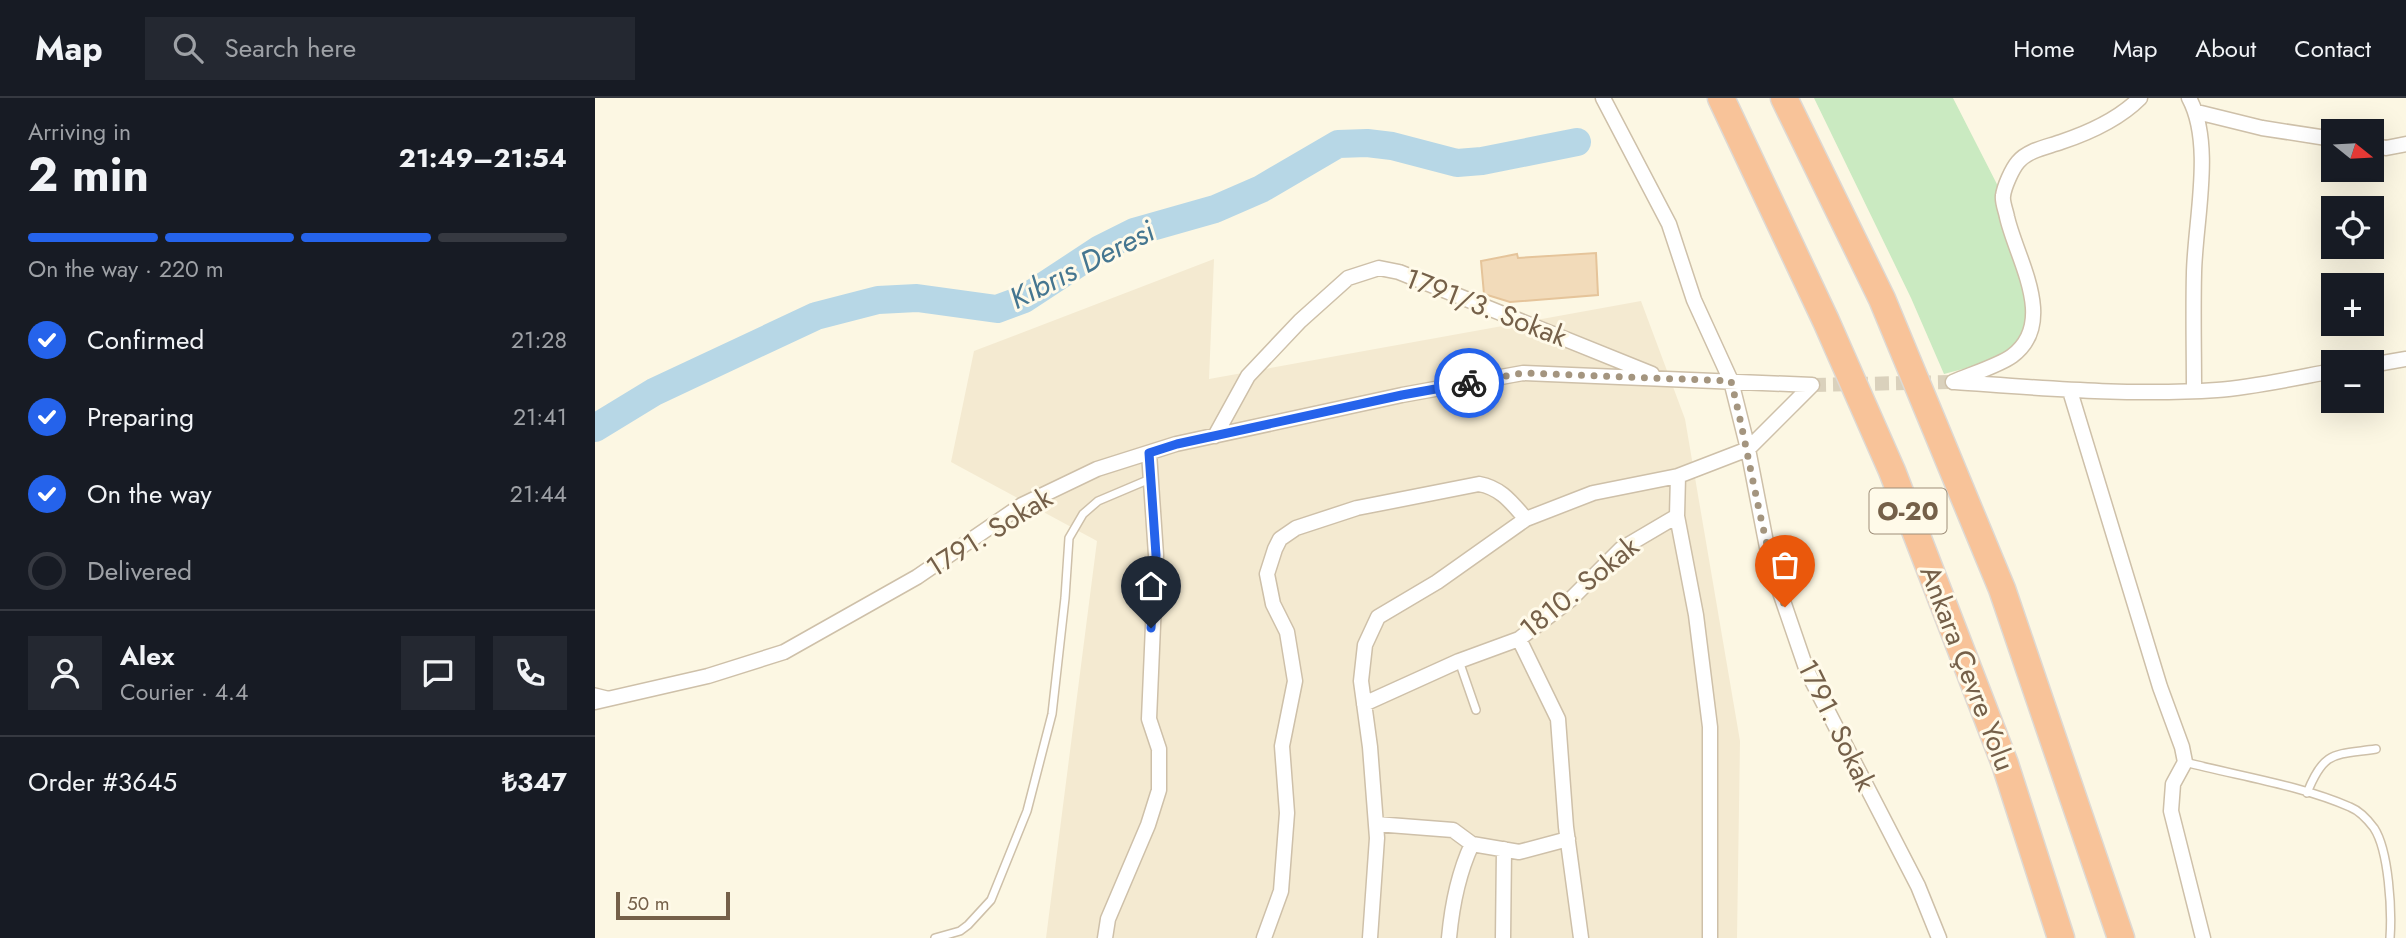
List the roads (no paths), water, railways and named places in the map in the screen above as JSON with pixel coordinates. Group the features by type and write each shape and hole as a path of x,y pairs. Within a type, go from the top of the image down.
{"highway":[{"name":"Ankara Çevre Yolu","path":"1721,98 1826,321 1892,471 2005,764 2056,915 2061,938"},
{"name":"Ankara Çevre Yolu","path":"1784,98 1882,299 2003,589 2121,938"}],"street":[{"path":"1603,98 1669,224 1694,300 1731,381"},
{"path":"2140,98 2112,118 2064,142 2036,150 2018,161 2003,196 2011,234 2030,283 2033,316 2029,336 2012,356 1954,382 2070,391 2158,393 2220,390 2321,373"},
{"path":"2189,98 2197,112 2201,173 2194,273 2194,391"},
{"path":"2197,112 2262,128 2321,137"},
{"path":"2384,148 2406,144"},
{"name":"1791/3. Sokak","path":"1215,436 1248,376 1300,321 1348,278 1379,268 1399,272 1660,378"},
{"path":"2384,363 2406,359"},
{"name":"1791. Sokak","path":"595,702 708,676 784,652 916,578 1022,505 1097,470 1215,436 1402,395 1523,373 1812,385 1748,449"},
{"name":"1791. Sokak","path":"1731,381 1748,449 1770,564 1807,671 1918,886 1939,938"},
{"path":"2070,391 2160,687 2182,747 2185,762 2173,784 2171,811 2203,938"},
{"path":"1370,938 1377,838 1360,681 1365,645 1378,617 1437,582 1526,519 1593,493 1678,476 1748,449"},
{"path":"1105,938 1108,919 1148,825 1159,790 1159,749 1149,719 1156,555 1149,453"},
{"path":"1678,476 1677,516 1696,615 1710,727 1710,938"},
{"path":"1264,938 1281,891 1287,813 1282,746 1295,681 1287,632 1273,604 1267,574 1280,539 1296,528 1357,508 1479,484 1493,486 1503,493 1526,519"},
{"name":"1810. Sokak","path":"1364,704 1459,661 1519,639 1570,600 1621,549 1677,516"},
{"path":"1519,639 1558,719 1568,839 1581,938"},
{"path":"1376,824 1453,830 1472,844 1519,852 1568,839"},
{"path":"1449,938 1451,910 1462,865 1472,844"},
{"path":"1503,938 1504,849"}],"lane":[{"path":"935,938 960,934 983,910 997,889 1027,811 1052,714 1069,538 1083,514 1098,501 1151,478"},
{"path":"1459,661 1476,710"},
{"path":"595,692 615,698"},
{"path":"2307,793 2316,769 2329,758 2376,749"},
{"path":"2185,762 2307,793 2352,808 2366,819 2378,834 2384,853 2390,938"}],"waterway":[{"name":"Kıbrıs Deresi","path":"595,428 654,392 816,316 878,300 917,298 997,309 1024,299 1100,249 1134,232 1215,209 1261,189 1338,144 1392,146 1457,163 1482,161 1577,142"}],"tunnel":[{"path":"1812,385 1953,382"}]}
